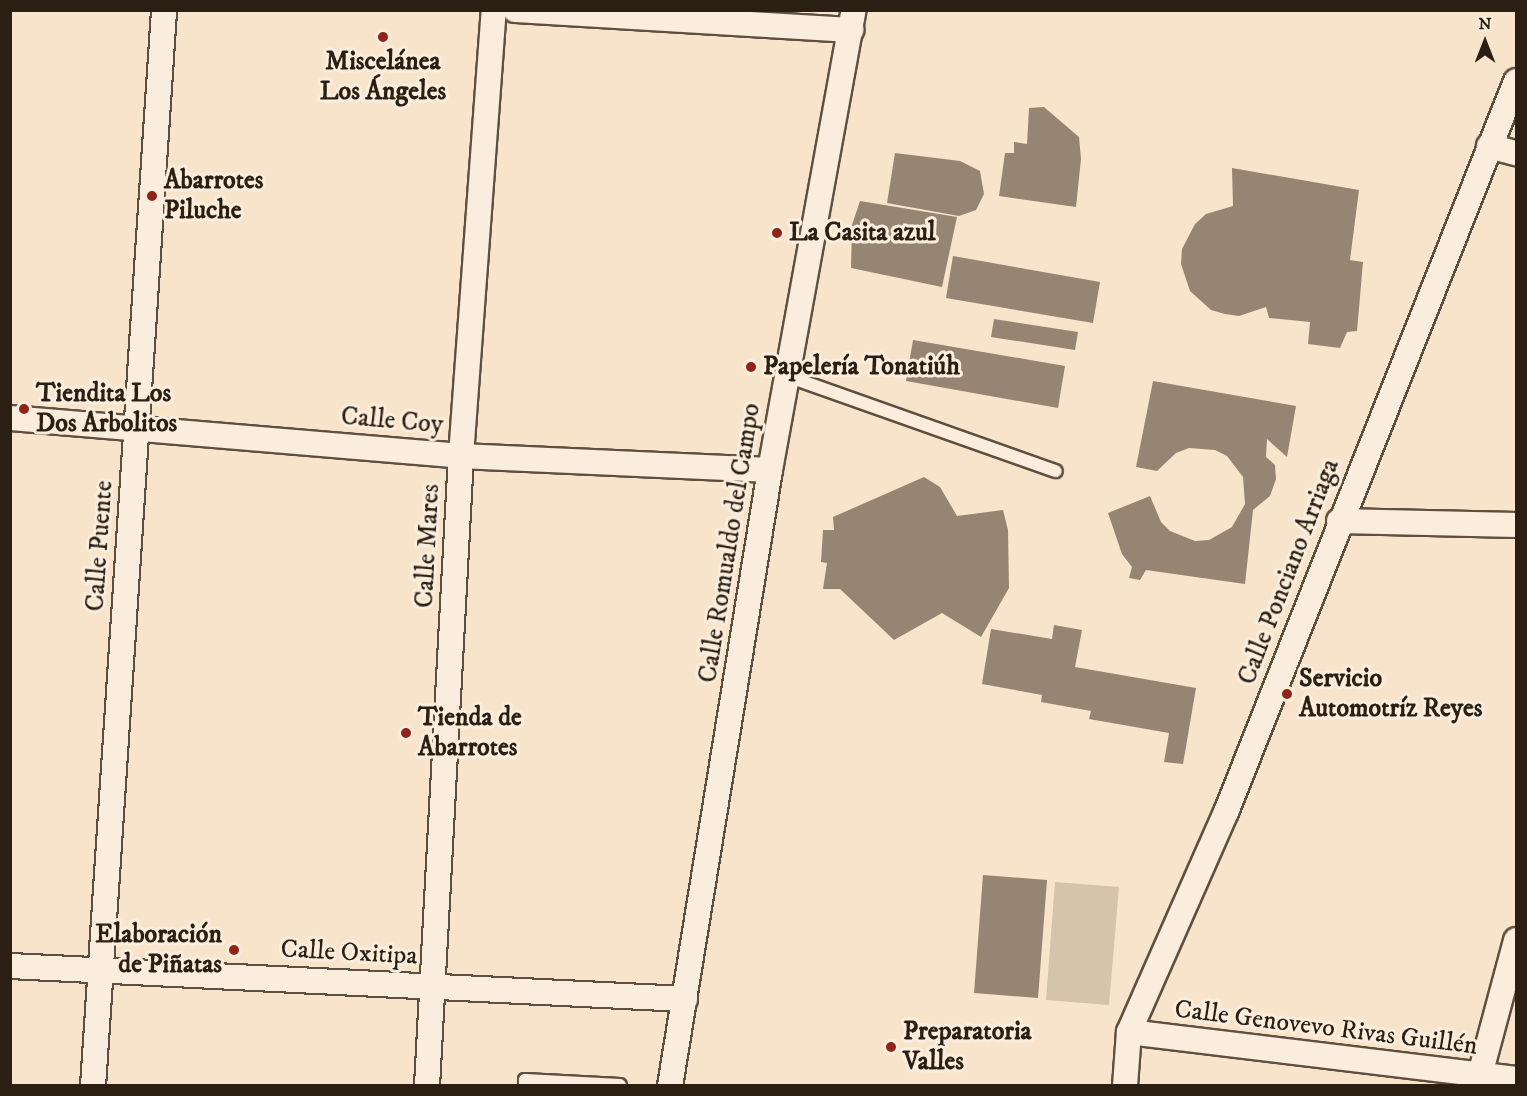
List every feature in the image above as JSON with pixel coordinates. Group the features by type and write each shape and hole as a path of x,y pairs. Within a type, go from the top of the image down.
{"street":[{"name":"Calle Puente","path":"93,1086 164,10"},
{"name":"Calle Mares","path":"427,1086 461,456 494,10"},
{"path":"515,10 853,20"},
{"name":"Calle Romualdo del Campo","path":"670,1086 770,470 853,20"},
{"name":"Calle Ponciano Arriaga","path":"1125,1086 1129,1032 1227,810 1339,521 1516,81"},
{"path":"1489,146 1516,153"},
{"name":"Calle Coy","path":"10,418 461,456 770,470"},
{"path":"1339,521 1516,525"},
{"path":"1477,1080 1516,940"},
{"name":"Calle Oxitipa","path":"10,966 685,999"},
{"name":"Calle Genovevo Rivas Guillén","path":"1129,1032 1477,1080 1516,1079"}],"lane":[{"path":"787,376 1056,471"},
{"path":"525,1086 525,1080 620,1085"}],"shaded area":[{"path":"1055,882 1119,887 1109,1005 1046,1000"}],"building":[{"path":"1044,107 1079,137 1081,159 1076,207 999,196 1005,153 1014,153 1014,142 1027,144 1029,108"},
{"path":"895,153 960,161 980,171 984,194 976,210 959,216 887,203"},
{"path":"1232,168 1359,190 1350,260 1363,262 1357,331 1347,332 1340,348 1308,344 1310,322 1269,318 1266,307 1239,316 1225,314 1211,310 1190,291 1181,264 1182,249 1195,224 1206,214 1233,206"},
{"path":"860,201 957,217 942,287 851,268 852,225"},
{"path":"953,256 1100,282 1093,323 946,298"},
{"path":"994,319 1078,332 1075,350 991,337"},
{"path":"913,340 1065,366 1058,408 906,381"},
{"path":"1153,381 1296,406 1287,457 1267,439 1266,457 1275,465 1276,479 1270,496 1253,510 1245,584 1146,570 1140,580 1129,578 1132,567 1122,554 1108,513 1150,496 1161,522 1170,531 1195,541 1209,540 1232,527 1245,504 1243,477 1227,456 1215,450 1189,448 1176,453 1157,471 1136,467"},
{"path":"924,477 940,487 957,516 1003,510 1008,530 1009,588 981,637 942,613 894,640 840,589 823,589 827,563 821,562 823,530 834,530 833,517"},
{"path":"1054,625 1082,630 1075,667 1196,688 1183,764 1164,762 1169,733 1089,719 1091,711 1041,702 1042,695 982,684 991,629 1052,639"},
{"path":"983,875 1047,880 1038,998 974,993"}],"place":[{"name":"Miscelánea Los Ángeles","path":"383,37"},
{"name":"Abarrotes Piluche","path":"152,196"},
{"name":"La Casita azul","path":"777,233"},
{"name":"Papelería Tonatiúh","path":"751,367"},
{"name":"Tiendita Los Dos Arbolitos","path":"24,409"},
{"name":"Servicio Automotríz Reyes","path":"1287,694"},
{"name":"Tienda de Abarrotes","path":"406,733"},
{"name":"Elaboración de Piñatas","path":"234,950"},
{"name":"Preparatoria Valles","path":"891,1047"}]}
